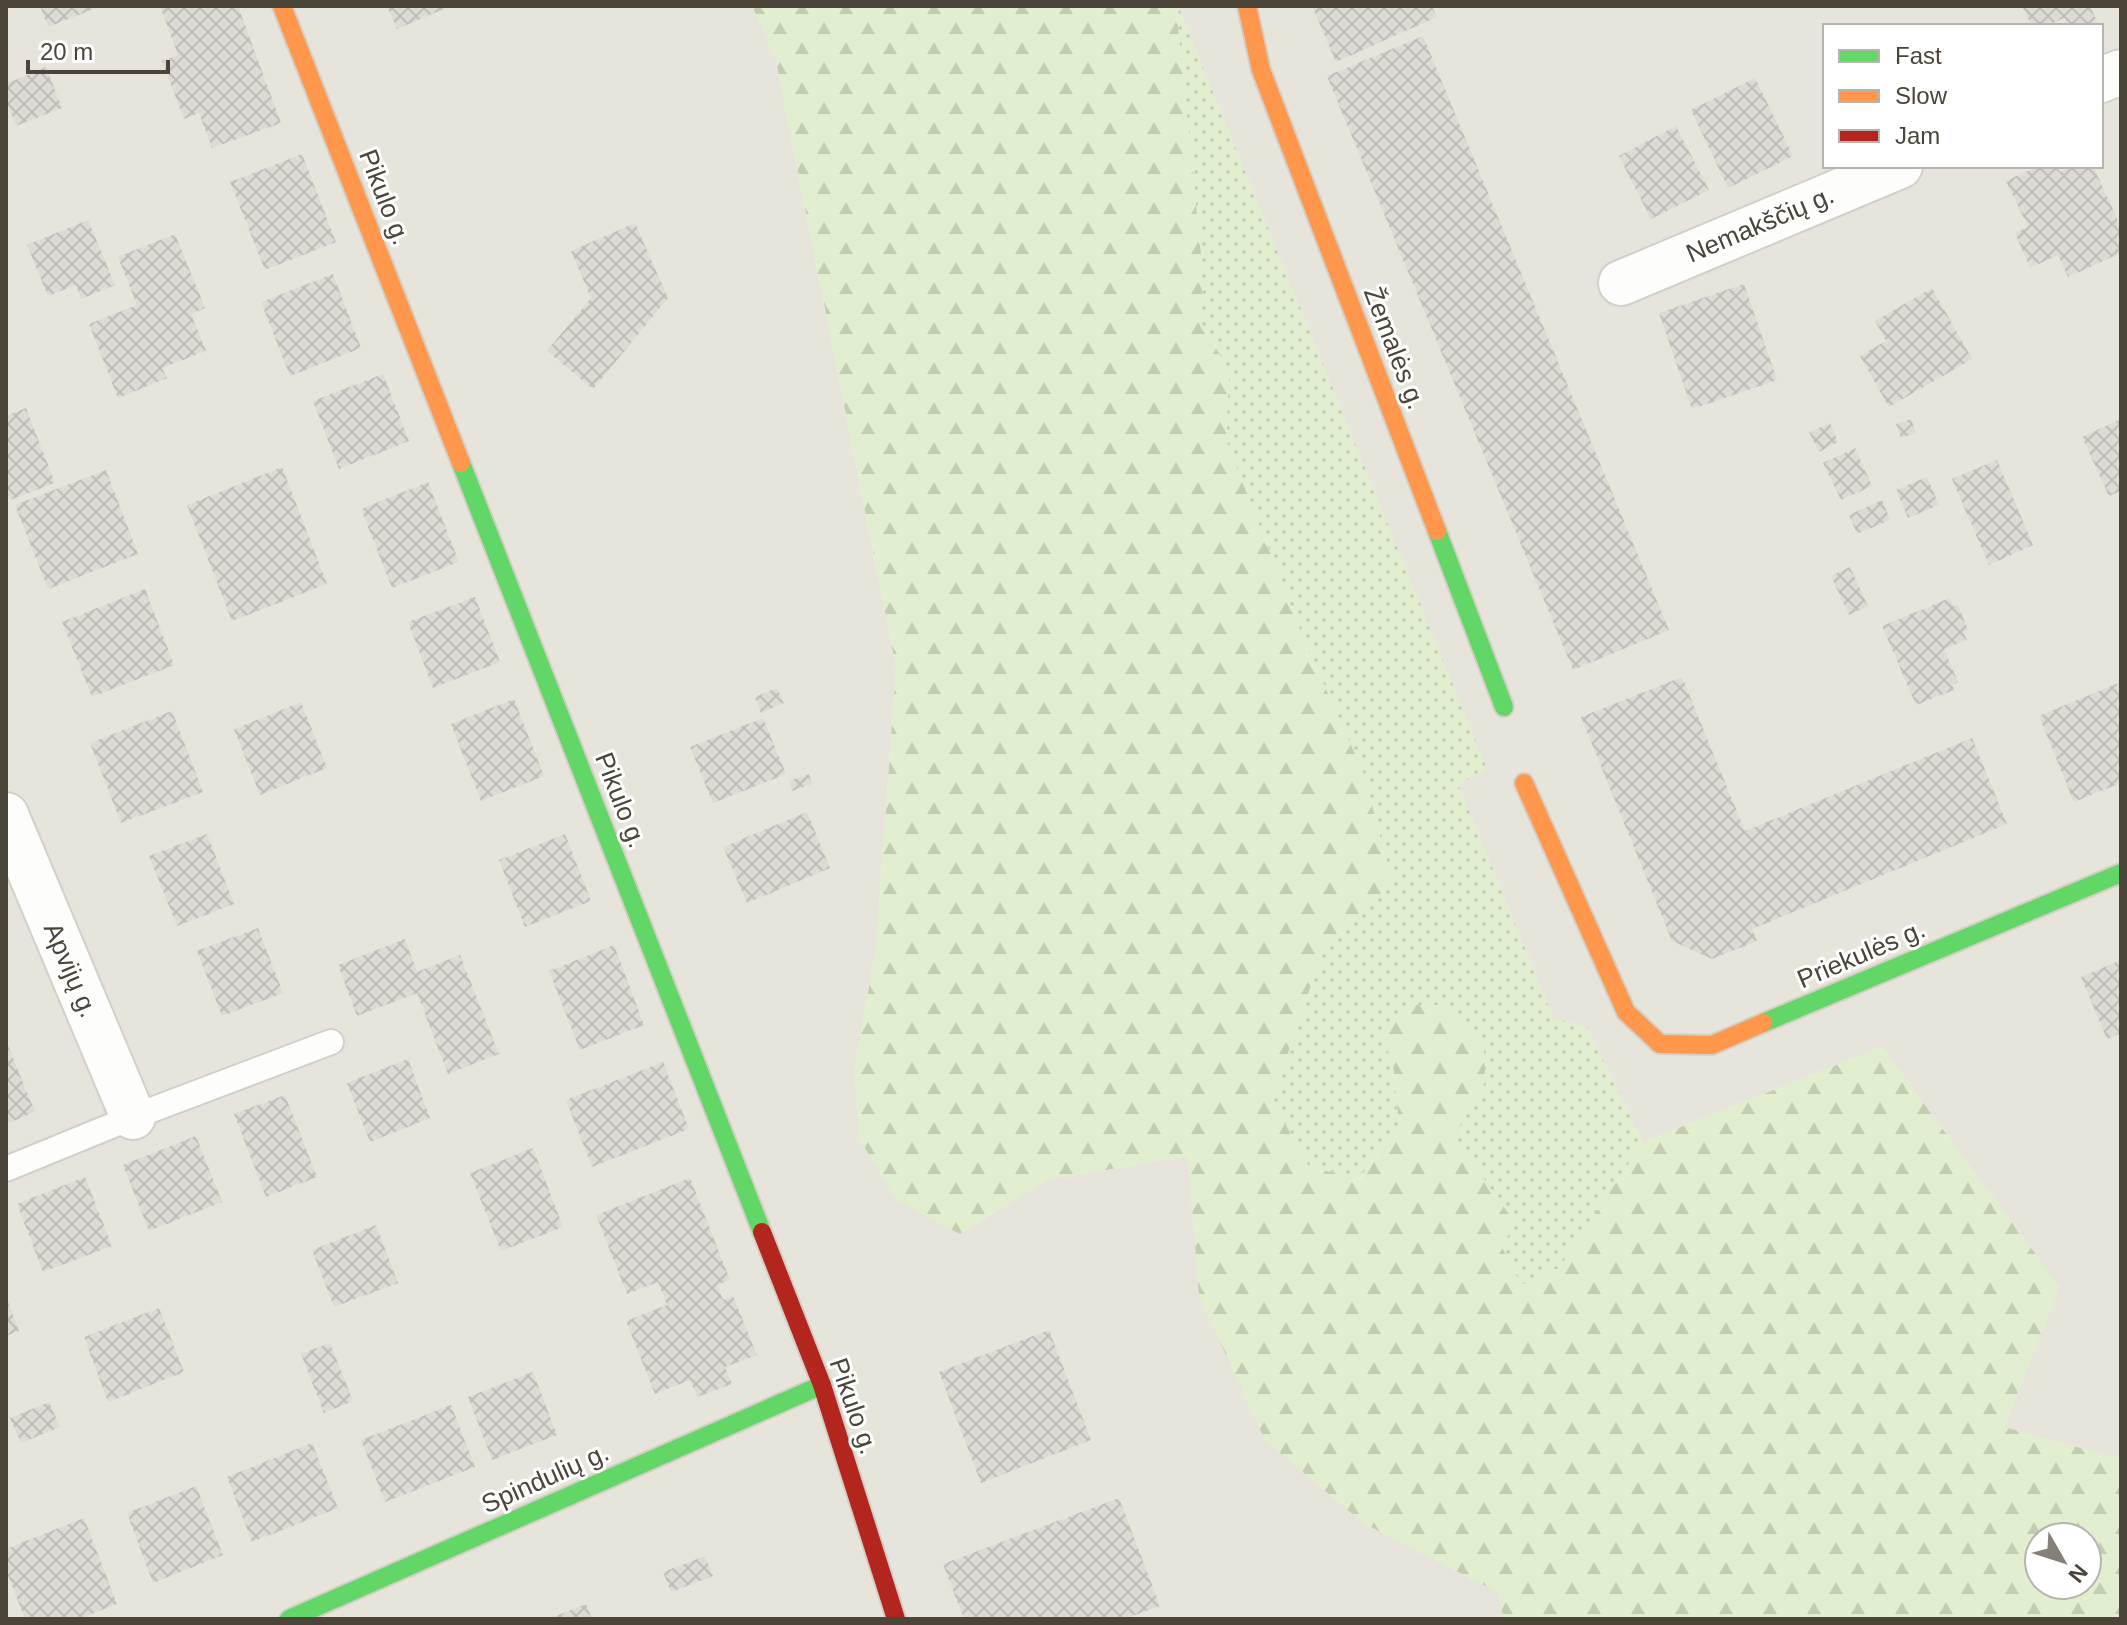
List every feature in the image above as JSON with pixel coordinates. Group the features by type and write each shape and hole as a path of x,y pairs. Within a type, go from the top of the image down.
{"street":[{"name":"Pikulo g.","path":"282,6 822,1385 896,1619"},
{"name":"Žemalės g.","path":"1247,6 1261,70 1504,707"},
{"name":"Nemakščių g.","path":"1621,283 1895,168"},
{"name":"Priekulės g.","path":"1524,783 1626,1012 1660,1044 1712,1045 2121,873"},
{"name":"Apvijų g.","path":"7,821 133,1117"},
{"name":"Spindulių g.","path":"289,1619 822,1385"}],"lane":[{"path":"6,1169 331,1042"}],"shaded area":[{"path":"6,6 752,6 775,56 896,667 876,948 854,1070 960,1234 1047,1180 1188,1156 1199,1296 1363,1523 1499,1593 1503,1619 6,1619"},
{"path":"1178,6 2121,6 2121,1459 2004,1428 2059,1287 1882,1047 1643,1142 1588,1029 1553,1017 1458,784 1486,768"}],"green space":[{"path":"752,6 1176,6 1202,264 1202,325 1229,370 1226,440 1307,647 1364,774 1392,882 1321,956 1272,1100 1309,1167 1360,1179 1399,1125 1393,1064 1381,1034 1406,1005 1441,1005 1484,1047 1485,1082 1454,1136 1515,1223 1502,1247 1521,1285 1559,1268 1643,1142 1882,1047 2060,1287 2004,1427 2121,1459 2121,1619 1503,1619 1499,1593 1363,1523 1265,1440 1199,1296 1188,1156 1047,1180 960,1234 896,1200 859,1138 854,1070 876,948 896,667 775,56"},
{"path":"1176,6 1487,769 1458,784 1553,1017 1588,1029 1643,1142 1559,1268 1521,1285 1502,1247 1514,1223 1454,1136 1485,1082 1381,1034 1393,1064 1399,1125 1359,1179 1309,1167 1272,1101 1321,956 1392,882 1364,774 1307,647 1226,440 1229,370 1202,325 1202,264"}],"building":[{"path":"40,6 101,6 48,27"},
{"path":"160,6 238,6 281,123 212,148 199,113 184,119 162,61 178,55"},
{"path":"387,6 451,6 397,29"},
{"path":"1312,6 1432,6 1437,17 1336,62"},
{"path":"2022,6 2090,6 2098,24 2067,24 2064,18 2051,24 2031,24"},
{"path":"1423,36 1669,630 1573,670 1327,76"},
{"path":"46,67 62,108 16,126 6,101 6,84"},
{"path":"1755,78 1793,156 1728,188 1691,110"},
{"path":"1676,126 1709,190 1651,219 1619,156"},
{"path":"302,154 336,242 265,270 230,182"},
{"path":"2034,168 2058,168 2060,172 2069,168 2094,168 2121,227 2121,253 2068,277 2058,255 2030,268 2015,233 2028,227 2006,181"},
{"path":"88,220 115,285 81,299 76,285 48,296 27,245"},
{"path":"635,223 668,298 593,389 547,351 591,298 571,251"},
{"path":"175,234 205,308 191,314 206,351 162,368 167,378 118,398 89,324 137,305 118,257"},
{"path":"333,274 361,348 290,376 261,302"},
{"path":"1744,284 1777,380 1692,409 1659,313"},
{"path":"1932,288 1972,359 1889,407 1860,356 1886,341 1875,321"},
{"path":"383,374 409,441 339,469 313,401"},
{"path":"26,408 55,483 10,500 6,489 6,416"},
{"path":"1911,419 1916,433 1901,438 1896,424"},
{"path":"2121,419 2121,491 2109,496 2082,437"},
{"path":"1830,423 1838,442 1819,452 1809,432"},
{"path":"1855,448 1872,486 1841,500 1823,463"},
{"path":"1997,460 2033,545 1989,565 1952,479"},
{"path":"282,467 327,584 232,621 187,505"},
{"path":"106,470 138,554 48,589 15,505"},
{"path":"1927,477 1939,505 1908,518 1896,490"},
{"path":"428,482 459,562 392,588 361,509"},
{"path":"1882,500 1890,520 1857,534 1849,515"},
{"path":"1850,567 1868,606 1849,615 1831,576"},
{"path":"145,589 174,665 92,697 62,622"},
{"path":"475,597 500,662 433,688 408,622"},
{"path":"1950,598 1953,607 1958,605 1968,630 1963,632 1967,640 1944,649 1958,682 1952,685 1954,690 1916,705 1882,626"},
{"path":"1682,677 1745,831 1972,738 2007,824 1752,929 1757,941 1712,959 1672,941 1581,717"},
{"path":"2121,682 2121,783 2074,802 2039,716"},
{"path":"777,688 784,703 761,713 755,697"},
{"path":"514,699 544,776 481,801 451,724"},
{"path":"301,702 327,768 260,795 234,729"},
{"path":"172,711 203,792 121,823 90,743"},
{"path":"763,718 786,774 713,803 690,747"},
{"path":"809,774 812,784 792,791 789,781"},
{"path":"807,812 830,868 747,903 723,847"},
{"path":"207,834 234,904 177,926 149,856"},
{"path":"565,834 591,901 525,927 499,860"},
{"path":"258,928 283,993 222,1016 197,951"},
{"path":"405,939 417,972 460,955 499,1054 448,1074 417,993 357,1016 338,965"},
{"path":"614,945 644,1025 580,1050 549,971"},
{"path":"2121,960 2121,1033 2107,1039 2081,977"},
{"path":"6,1041 35,1112 6,1124"},
{"path":"408,1059 430,1118 370,1142 347,1083"},
{"path":"663,1062 689,1129 592,1167 566,1100"},
{"path":"285,1095 317,1177 266,1197 234,1114"},
{"path":"196,1136 222,1202 149,1231 123,1165"},
{"path":"533,1148 563,1227 501,1251 470,1173"},
{"path":"85,1177 112,1246 43,1272 17,1204"},
{"path":"690,1178 730,1280 717,1285 723,1300 733,1296 757,1355 725,1367 732,1384 697,1397 690,1380 655,1394 626,1321 667,1305 658,1282 627,1294 596,1215"},
{"path":"376,1225 398,1283 334,1307 312,1250"},
{"path":"6,1297 19,1331 6,1336"},
{"path":"159,1308 184,1372 108,1402 84,1337"},
{"path":"1049,1330 1091,1440 981,1483 939,1372"},
{"path":"330,1343 353,1401 324,1413 301,1354"},
{"path":"533,1372 557,1435 492,1460 468,1397"},
{"path":"49,1402 60,1427 21,1443 10,1418"},
{"path":"451,1405 475,1467 385,1502 361,1440"},
{"path":"312,1443 338,1508 252,1542 227,1477"},
{"path":"196,1486 223,1555 153,1583 127,1513"},
{"path":"1119,1498 1160,1606 1124,1619 964,1619 943,1564"},
{"path":"84,1518 117,1604 79,1619 25,1619 6,1570 6,1549"},
{"path":"705,1556 713,1576 671,1592 663,1572"},
{"path":"586,1604 592,1619 548,1619"}],"traffic: fast":[{"path":"461,463 762,1232"},
{"path":"1437,531 1504,707"},
{"path":"1763,1023 2121,873"},
{"path":"289,1619 822,1385"}],"traffic: slow":[{"path":"282,6 461,463"},
{"path":"1247,6 1261,70 1437,531"},
{"path":"1524,783 1626,1012 1660,1044 1712,1045 1763,1023"}],"traffic: jam":[{"path":"762,1232 822,1385 896,1619"}]}
